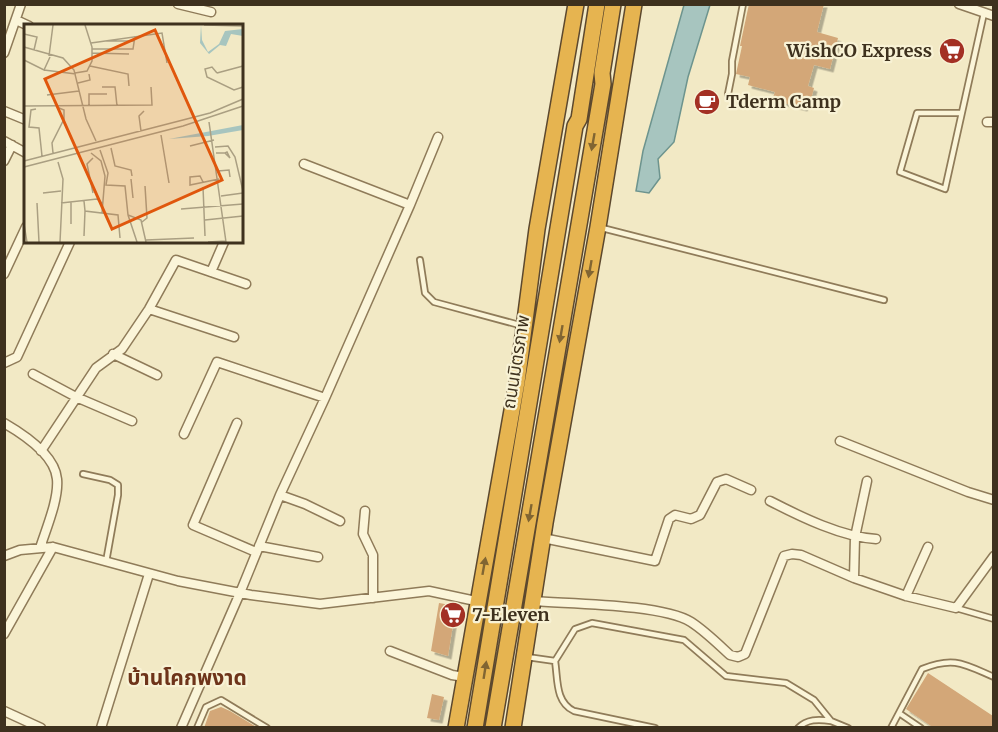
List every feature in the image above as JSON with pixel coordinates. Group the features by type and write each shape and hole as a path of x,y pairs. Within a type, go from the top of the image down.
{"highway":[{"name":"ถนนมิตรภาพ","path":"456,728 526,326 534,259 576,4"},
{"path":"575,126 571,117 584,4"},
{"name":"ถนนมิตรภาพ","path":"475,728 597,4"},
{"path":"493,728 603,84 602,73 613,4"},
{"path":"603,84 610,74 627,4"},
{"path":"513,728 634,4"},
{"path":"495,505 524,430"},
{"path":"544,434 548,509"}],"street":[{"path":"4,52 21,4"},
{"path":"178,4 211,12"},
{"path":"959,4 989,14"},
{"path":"16,20 25,24"},
{"path":"4,111 24,119"},
{"path":"181,728 280,495 325,398 438,137"},
{"path":"4,162 8,143 24,152"},
{"path":"304,164 410,205"},
{"path":"4,274 24,231"},
{"path":"4,363 17,357 70,243"},
{"path":"211,272 224,243"},
{"path":"41,451 96,368 122,349 149,309 176,260 246,284"},
{"path":"149,309 234,338"},
{"path":"113,354 157,375"},
{"path":"184,434 217,362 325,398"},
{"path":"33,374 76,397 132,421"},
{"path":"4,423 41,451 54,466 58,480 56,496 40,548"},
{"path":"237,423 193,525 257,549 318,557"},
{"path":"840,441 993,500"},
{"path":"543,538 655,561 669,519 675,516 691,519 700,515 717,482 726,480 751,490"},
{"path":"854,578 855,537 867,482"},
{"path":"280,495 310,506 340,521"},
{"path":"770,501 795,514 855,537 876,540"},
{"path":"365,511 363,534 373,555 373,598"},
{"path":"4,634 53,547"},
{"path":"4,556 20,550 53,547 149,574 240,593 320,604 429,591 471,600"},
{"path":"906,596 928,547"},
{"path":"533,601 653,610 675,615 691,622 730,655 738,657 745,654 784,556 801,555 854,578 906,596 956,608 993,556"},
{"path":"101,728 149,574"},
{"path":"390,651 452,675 464,677"},
{"path":"4,711 41,728"}],"lane":[{"path":"728,94 743,4"},
{"path":"962,112 917,113 900,172 945,189 962,112 989,14"},
{"path":"598,227 884,300"},
{"path":"420,260 426,293 434,303 526,326"},
{"path":"83,474 110,480 118,485 105,562"},
{"path":"956,608 993,619"},
{"path":"655,728 574,711 565,707 559,694 555,661 575,629 592,623 684,639 726,676 786,683 814,700 831,721"},
{"path":"525,657 555,661"},
{"path":"891,728 922,669 935,664 958,661 993,677"},
{"path":"197,728 206,707 220,700 267,728"},
{"path":"899,713 921,728"},
{"path":"798,728 807,721 821,719 848,728"}],"water":[{"path":"684,5 710,5 688,77 674,142 658,159 660,178 649,193 636,191 643,151"}],"building":[{"path":"749,4 824,4 817,32 838,38 830,69 814,65 808,86 814,88 811,99 807,98 804,108 772,100 775,92 748,85 750,77 736,74"},
{"path":"439,603 456,606 448,656 431,651"},
{"path":"928,673 993,716 993,728 934,728 906,709"},
{"path":"432,694 444,697 439,720 427,718"},
{"path":"221,707 258,728 204,728 210,711"}],"place":[{"name":"WishCO Express","path":"952,51"},
{"name":"Tderm Camp","path":"707,102"},
{"name":"7-Eleven","path":"453,615"}],"district":[{"name":"บ้านโคกพงาด","path":"187,678"}]}
